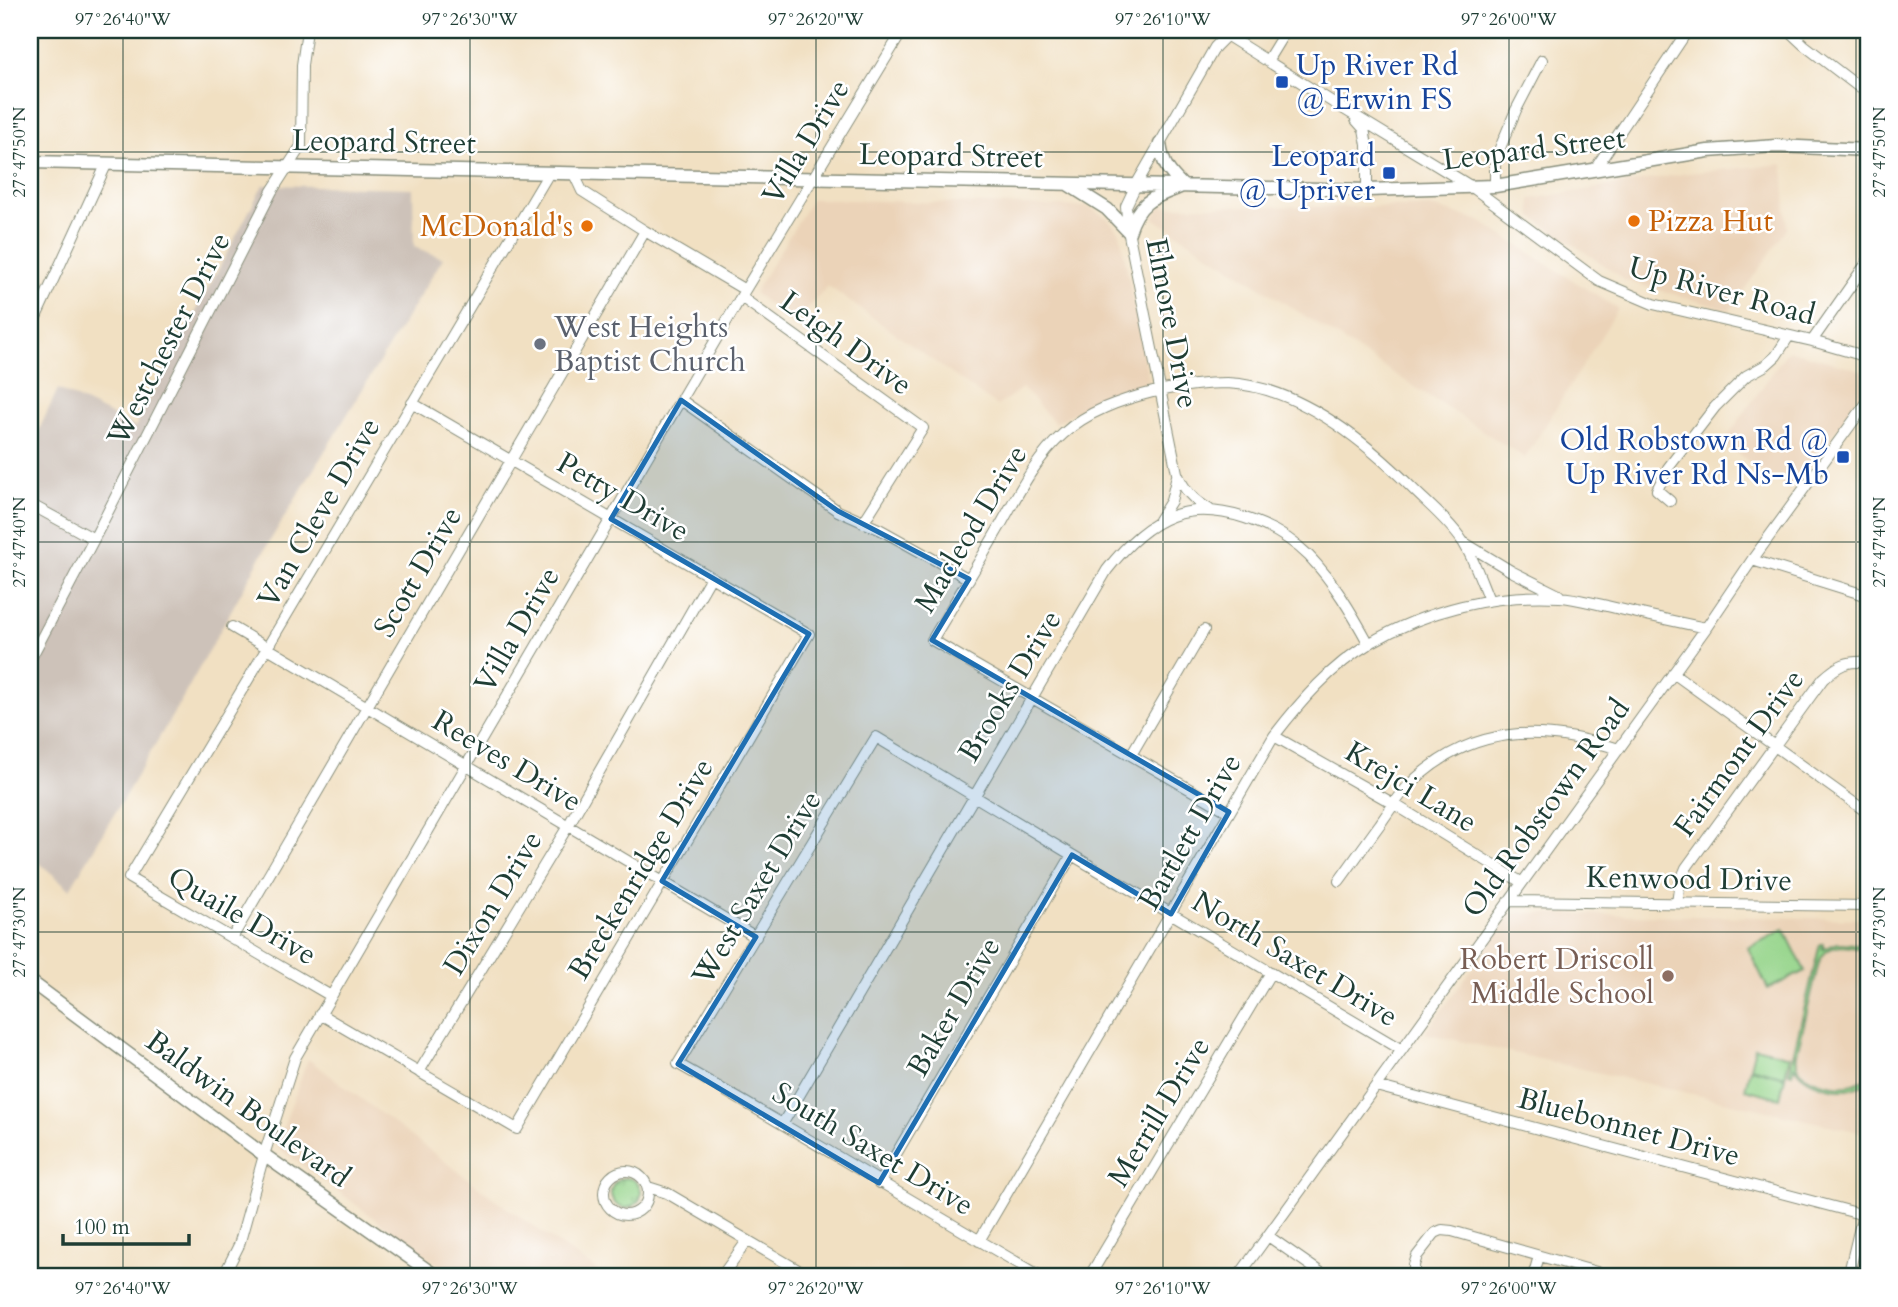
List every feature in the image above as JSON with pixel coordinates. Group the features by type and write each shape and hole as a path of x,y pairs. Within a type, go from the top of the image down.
{"main road":[{"path":"1068,184 1107,209 1129,232 1133,219 1143,204 1151,198 1184,186 1167,168 1160,144"},
{"name":"Leopard Street","path":"30,162 1367,190 1495,186 1708,151 1776,146 1868,150"},
{"name":"Baldwin Boulevard","path":"30,981 264,1155 437,1277"}],"street":[{"name":"Westchester Drive","path":"30,660 272,191 301,146 302,65 307,30"},
{"name":"Villa Drive","path":"223,1277 239,1245 295,1058 743,293 903,30"},
{"path":"1267,61 1286,30"},
{"path":"1595,169 1688,30"},
{"path":"1788,30 1868,93"},
{"name":"Up River Road","path":"1225,31 1267,61 1472,187 1599,281 1653,304 1812,341 1868,357"},
{"name":"Elmore Drive","path":"1216,512 1192,498 1177,473 1126,206 1225,31"},
{"path":"1495,186 1495,160 1516,110 1542,60"},
{"path":"1351,114 1364,129 1367,145 1367,190"},
{"path":"30,330 107,163"},
{"name":"Van Cleve Drive","path":"129,878 549,173"},
{"name":"Leigh Drive","path":"574,174 582,191 743,293 923,428 863,523"},
{"name":"Scott Drive","path":"232,938 645,231"},
{"path":"1812,341 1868,261"},
{"path":"1670,501 1657,490 1668,468 1728,391 1745,376 1766,365 1776,356 1789,336"},
{"name":"Macleod Drive","path":"1032,698 932,640 1036,463 1078,422 1112,405 1161,390 1229,383 1252,387 1292,399 1341,428 1403,479 1463,542 1489,600"},
{"path":"681,400 838,511 881,530 969,579"},
{"name":"Old Robstown Road","path":"1238,1277 1868,401"},
{"name":"Petty Drive","path":"412,402 809,634"},
{"name":"Elmore Drive","path":"1154,525 1171,501 1177,473"},
{"path":"30,504 94,540"},
{"name":"Brooks Drive","path":"782,1123 1107,570 1136,538 1163,520 1194,511 1216,512 1262,524 1307,555 1349,608 1369,644"},
{"name":"Bartlett Drive","path":"1463,542 1511,571 1563,597"},
{"path":"1752,560 1868,596"},
{"name":"Dixon Drive","path":"419,1072 568,826 711,577"},
{"name":"Bartlett Drive","path":"979,1241 1274,736 1308,695 1332,672 1369,644 1434,615 1489,600 1528,596 1563,597 1706,628"},
{"name":"Reeves Drive","path":"232,627 756,937"},
{"path":"1131,755 1204,630"},
{"name":"Breckenridge Drive","path":"517,1129 809,634"},
{"name":"Fairmont Drive","path":"1677,903 1680,882 1686,868 1823,678 1842,664 1868,662"},
{"path":"1673,673 1868,813"},
{"path":"1032,698 1229,812"},
{"path":"1339,881 1408,787 1425,771 1467,746 1516,733 1541,733 1565,735 1619,749"},
{"name":"Krejci Lane","path":"1274,736 1394,804 1521,882"},
{"name":"North Saxet Drive","path":"876,737 1402,1050"},
{"name":"West Saxet Drive","path":"678,1064 876,737"},
{"name":"Baker Drive","path":"879,1183 1072,855"},
{"name":"Quaile Drive","path":"129,878 331,996"},
{"name":"Kenwood Drive","path":"1508,901 1868,906"},
{"name":"Merrill Drive","path":"1089,1277 1271,972"},
{"name":"Quaile Drive","path":"320,1014 517,1129"},
{"name":"South Saxet Drive","path":"678,1064 1042,1277"},
{"name":"Bluebonnet Drive","path":"1376,1086 1866,1215"},
{"path":"648,1187 649,1196 639,1212 621,1215 606,1204 605,1186 610,1178 627,1171 636,1173 648,1187 667,1193 810,1277"},
{"path":"1848,1277 1866,1215 1868,1194"},
{"path":"1414,1277 1417,1256 1435,1233 1442,1230 1614,1277"},
{"path":"1268,1236 1327,1277"},
{"path":"721,1277 747,1241"},
{"path":"1534,1277 1539,1256"}],"highlighted area":[{"path":"681,400 838,511 969,579 932,640 1229,812 1171,914 1072,855 879,1183 678,1064 756,937 662,881 809,634 611,519"}],"shaded area":[{"path":"1783,164 1787,229 1730,310 1623,280 1532,217 1530,199 1689,173"},
{"path":"263,185 413,188 414,247 443,258 268,544 182,699 70,889 30,855 30,449 58,389 135,427"},
{"path":"812,199 1089,207 1107,218 1120,233 1149,383 1087,406 1055,423 1022,388 997,406 828,286 794,324 754,293"},
{"path":"1161,206 1431,207 1478,220 1618,309 1525,458 1153,218"},
{"path":"1788,350 1868,372 1868,383 1817,457 1789,490 1723,443"},
{"name":"Robert Driscoll Middle School","path":"1513,913 1868,919 1868,1134 1425,1033"},
{"path":"308,1059 503,1205 606,1277 455,1277 276,1146"}],"green space":[{"path":"1784,929 1805,971 1768,989 1748,948"},
{"path":"1838,943 1868,947 1868,951 1840,946 1823,955 1797,1053 1797,1063 1805,1075 1834,1085 1854,1084 1868,1074 1868,1091 1865,1091 1866,1083 1848,1089 1837,1089 1817,1084 1800,1073 1794,1066 1792,1073 1789,1072 1820,944 1823,944 1823,949"},
{"path":"1755,1047 1790,1056 1785,1076 1750,1067"},
{"path":"1750,1068 1785,1077 1780,1098 1745,1089"},
{"path":"626,1178 637,1182 641,1193 637,1204 626,1208 615,1204 611,1193 615,1182"}],"place":[{"name":"Up River Rd @ Erwin FS","path":"1282,82"},
{"name":"Leopard @ Upriver","path":"1389,173"},
{"name":"Pizza Hut","path":"1634,221"},
{"name":"McDonald's","path":"587,226"},
{"name":"West Heights Baptist Church","path":"540,344"},
{"name":"Old Robstown Rd @ Up River Rd Ns-Mb","path":"1843,457"},
{"name":"Robert Driscoll Middle School","path":"1668,976"}]}
